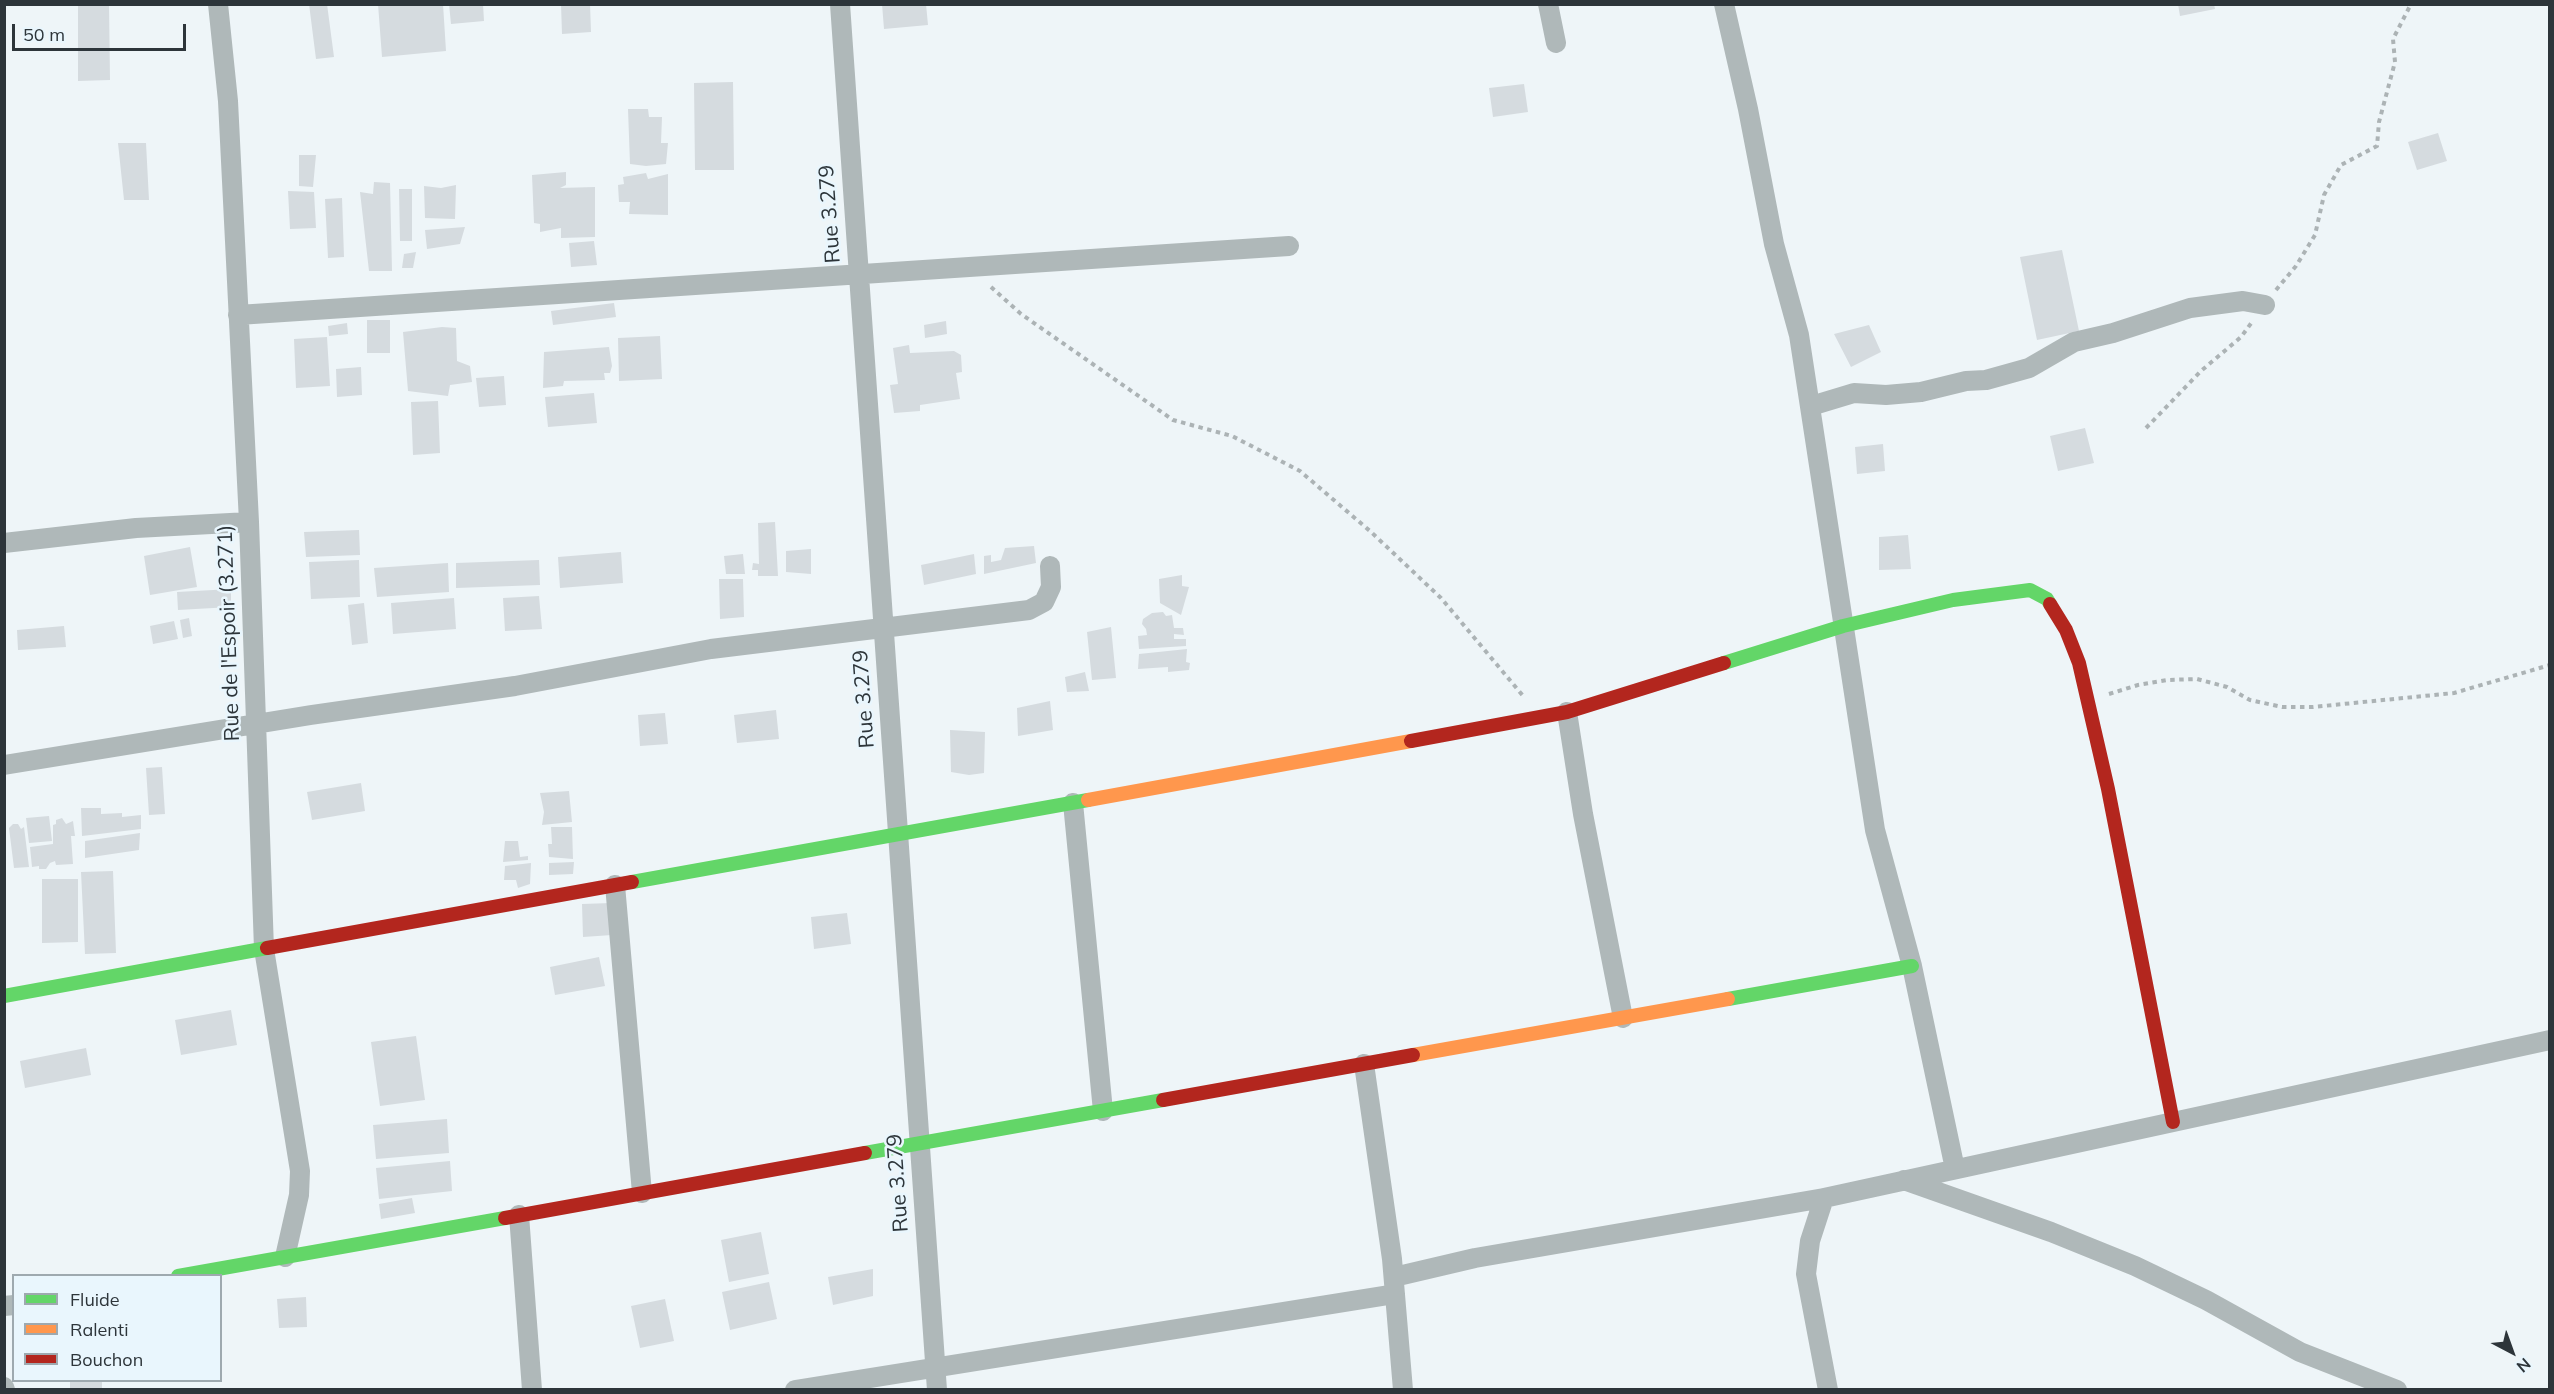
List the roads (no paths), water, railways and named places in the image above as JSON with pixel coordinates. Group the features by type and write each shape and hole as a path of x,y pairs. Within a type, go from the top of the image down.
{"street":[{"name":"Rue de l'Espoir (3.271)","path":"218,4 228,101 249,522 264,949 300,1171 300,1195 285,1257"},
{"name":"Rue 3.279","path":"840,4 937,1389"},
{"path":"1548,4 1556,43"},
{"path":"1724,4 1748,109 1774,243 1799,335 1875,830 1912,966 1955,1169"},
{"path":"238,315 1289,246"},
{"path":"1811,405 1854,393 1886,395 1921,393 1966,381 1986,380 2029,368 2074,342 2190,308 2243,301 2265,305"},
{"path":"4,543 136,528 249,522"},
{"path":"4,765 526,684 711,649 1029,610 1044,602 1051,587 1050,566"},
{"path":"4,996 1541,718 1567,712 1843,626 1953,600 2030,590 2048,599 2066,630 2079,663 2089,701 2173,1122"},
{"path":"1567,712 1583,814 1623,1018"},
{"path":"1072,803 1103,1111"},
{"path":"615,885 642,1193"},
{"path":"184,1274 1912,966"},
{"path":"795,1389 935,1368 1394,1286 1474,1258 1824,1198 2550,1040"},
{"path":"1364,1064 1394,1286 1403,1389"},
{"path":"1904,1180 2051,1232 2135,1266 2206,1300 2300,1352 2397,1389"},
{"path":"1824,1198 1810,1240 1806,1274 1828,1389"},
{"path":"519,1215 532,1389"}]}
